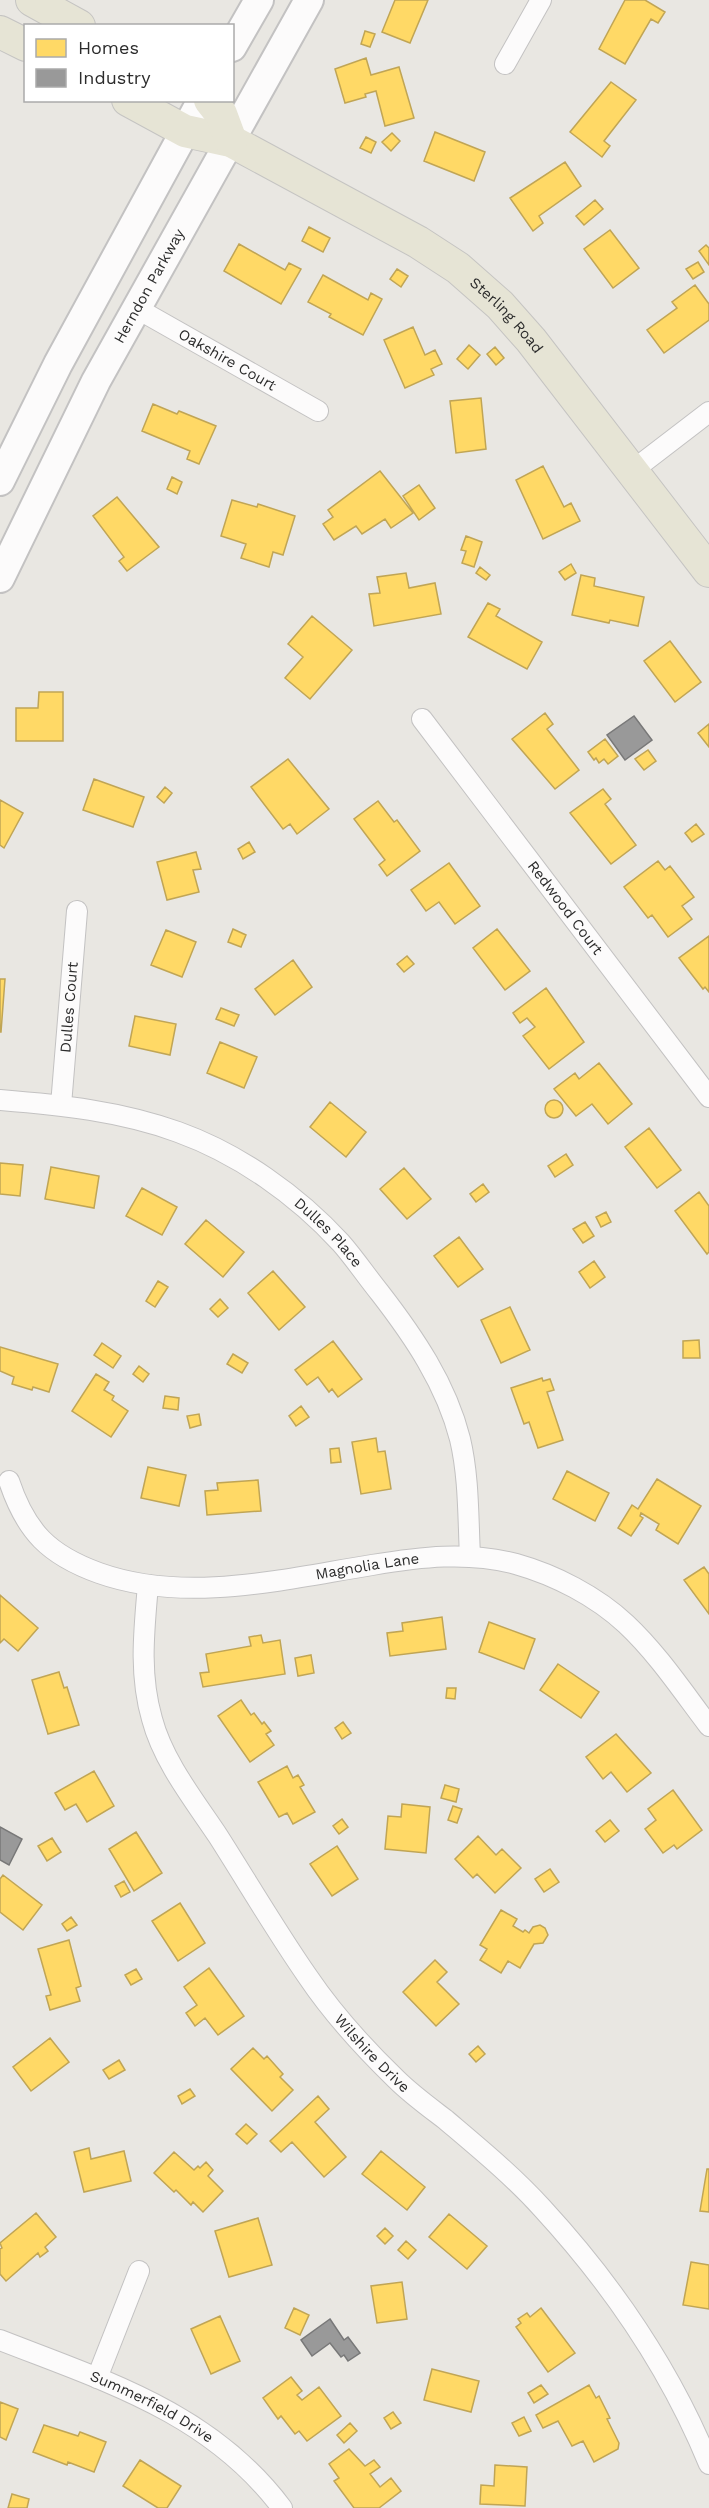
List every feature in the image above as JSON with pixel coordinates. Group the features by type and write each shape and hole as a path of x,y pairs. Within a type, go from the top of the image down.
{"main road":[{"path":"32,0 75,24"},
{"path":"234,44 259,0"},
{"name":"Herndon Parkway","path":"0,578 96,381 309,0"},
{"path":"0,32 24,44"},
{"name":"Sterling Road","path":"132,102 185,131 231,141 418,242 458,268 500,305 531,340 709,571"},
{"path":"0,481 58,364 201,102"},
{"path":"212,102 221,114 231,141"}],"street":[{"path":"506,64 541,0"},
{"name":"Oakshire Court","path":"136,308 318,411"},
{"path":"632,471 709,412"},
{"name":"Redwood Court","path":"422,719 709,1097"},
{"name":"Dulles Court","path":"61,1105 77,911"},
{"name":"Dulles Place","path":"0,1100 61,1105 133,1117 180,1132 224,1153 267,1179 305,1208 341,1244 398,1317 426,1357 448,1402 460,1439 467,1478 470,1556"},
{"name":"Magnolia Lane","path":"9,1481 22,1515 32,1530 50,1549 73,1564 109,1576 148,1585 194,1588 258,1582 429,1556 470,1556 524,1567 554,1577 591,1598 626,1624 655,1656 709,1726"},
{"name":"Wilshire Drive","path":"148,1585 142,1652 144,1688 152,1722 164,1751 198,1806 309,1978 351,2032 398,2081 480,2148 540,2206 605,2283 644,2338 684,2409 709,2464"},
{"path":"97,2378 139,2271"},
{"name":"Summerfield Drive","path":"0,2340 162,2406 200,2430 236,2458 270,2492 282,2508"}],"building: Homes":[{"path":"395,0 428,0 410,43 382,32"},
{"path":"625,0 645,0 665,12 658,23 651,19 625,64 599,49"},
{"path":"365,31 375,34 370,47 361,44"},
{"path":"366,58 371,75 399,67 414,118 385,126 376,91 365,94 366,97 345,103 335,69"},
{"path":"611,82 636,100 604,141 610,146 602,157 570,132"},
{"path":"435,132 485,152 474,181 424,161"},
{"path":"392,133 400,141 391,151 382,142"},
{"path":"366,137 376,142 371,153 360,148"},
{"path":"565,162 581,186 539,216 543,223 533,231 510,198"},
{"path":"595,200 603,209 584,225 576,216"},
{"path":"309,227 330,238 323,252 302,241"},
{"path":"610,230 639,268 613,288 584,249"},
{"path":"239,244 285,270 289,263 301,269 281,304 224,271"},
{"path":"706,245 709,248 709,265 699,251"},
{"path":"698,262 704,272 693,279 686,269"},
{"path":"397,269 408,276 401,287 390,279"},
{"path":"323,275 368,300 371,293 382,299 363,335 329,317 331,314 308,302"},
{"path":"695,285 709,304 709,320 664,353 647,330 677,308 672,302"},
{"path":"413,327 425,355 435,350 442,364 431,369 434,375 405,388 384,340"},
{"path":"469,345 480,355 468,369 457,359"},
{"path":"495,347 504,358 496,365 487,354"},
{"path":"481,398 486,449 456,453 450,401"},
{"path":"153,404 177,414 179,411 216,426 199,464 187,459 190,451 142,431"},
{"path":"543,466 564,507 571,503 580,521 543,539 516,480"},
{"path":"380,471 413,513 391,528 385,519 362,534 356,526 334,540 323,524 333,517 328,510"},
{"path":"172,477 182,482 177,494 167,489"},
{"path":"419,485 435,508 419,520 403,496"},
{"path":"117,497 159,547 127,571 119,561 124,557 93,516"},
{"path":"232,500 257,507 258,504 295,516 283,555 273,552 269,567 241,558 246,544 221,536"},
{"path":"466,536 482,542 474,567 462,563 466,551 461,550"},
{"path":"571,564 576,573 565,580 559,572"},
{"path":"480,567 490,575 486,580 476,573"},
{"path":"406,573 409,588 435,583 441,614 374,626 369,594 380,593 377,577"},
{"path":"581,575 595,578 594,586 644,597 638,626 610,620 609,623 572,615"},
{"path":"488,603 500,609 496,616 542,642 527,669 468,637"},
{"path":"312,616 352,650 310,699 285,678 303,657 288,644"},
{"path":"670,641 701,682 675,702 644,661"},
{"path":"39,692 63,692 63,741 16,741 16,708 38,708"},
{"path":"545,713 553,724 547,729 579,770 555,789 512,739"},
{"path":"709,724 709,747 698,733"},
{"path":"605,739 618,756 608,764 604,759 599,763 596,758 594,760 588,752"},
{"path":"648,750 656,761 644,770 635,759"},
{"path":"288,759 329,809 297,834 290,824 283,829 251,787"},
{"path":"94,779 144,797 133,827 83,810"},
{"path":"165,787 172,793 164,803 157,797"},
{"path":"603,789 611,799 605,804 636,845 611,864 570,813"},
{"path":"0,800 23,813 4,848 0,845"},
{"path":"378,801 394,822 397,820 420,851 387,876 379,865 385,860 354,819"},
{"path":"696,824 704,834 692,842 685,833"},
{"path":"249,842 255,852 243,859 238,849"},
{"path":"196,852 201,869 193,870 199,892 167,900 157,862"},
{"path":"658,861 665,870 670,866 694,897 682,906 692,919 668,937 652,915 648,918 624,887"},
{"path":"449,863 480,906 455,924 439,902 426,911 411,890"},
{"path":"233,929 246,935 241,947 228,942"},
{"path":"497,929 530,971 505,990 473,948"},
{"path":"166,930 196,942 182,977 151,965"},
{"path":"709,936 709,992 705,987 703,989 679,958"},
{"path":"407,956 414,964 404,972 397,964"},
{"path":"293,960 312,987 275,1015 255,989"},
{"path":"0,979 5,979 1,1032 0,1032"},
{"path":"546,988 584,1042 549,1069 523,1036 535,1027 527,1018 520,1023 513,1013"},
{"path":"221,1008 239,1015 234,1026 216,1019"},
{"path":"135,1016 176,1024 170,1055 129,1046"},
{"path":"220,1042 257,1057 244,1088 207,1073"},
{"path":"599,1063 632,1104 608,1124 592,1104 576,1116 554,1089 575,1073 579,1079"},
{"path":"554,1100 560,1103 563,1109 560,1115 554,1118 548,1115 545,1109 548,1103"},
{"path":"330,1102 366,1132 346,1157 310,1127"},
{"path":"649,1128 681,1170 657,1188 625,1147"},
{"path":"566,1154 573,1165 555,1177 548,1166"},
{"path":"0,1163 23,1165 20,1196 0,1194"},
{"path":"51,1167 99,1176 94,1208 45,1199"},
{"path":"404,1168 431,1199 407,1219 380,1189"},
{"path":"483,1184 489,1192 476,1202 470,1194"},
{"path":"142,1188 177,1207 162,1235 126,1216"},
{"path":"699,1192 709,1206 709,1252 707,1254 675,1211"},
{"path":"606,1212 611,1222 601,1227 596,1217"},
{"path":"206,1220 244,1252 223,1277 185,1244"},
{"path":"585,1222 594,1236 583,1243 573,1229"},
{"path":"459,1237 483,1269 458,1287 434,1256"},
{"path":"594,1261 605,1277 590,1288 579,1272"},
{"path":"273,1271 305,1307 279,1330 248,1293"},
{"path":"158,1281 168,1287 155,1307 146,1301"},
{"path":"220,1299 228,1308 218,1317 210,1309"},
{"path":"510,1307 530,1350 501,1363 481,1320"},
{"path":"699,1340 700,1358 683,1358 683,1341"},
{"path":"333,1341 362,1379 338,1397 332,1389 329,1392 318,1377 307,1385 295,1370"},
{"path":"102,1343 121,1356 113,1368 94,1355"},
{"path":"0,1347 58,1364 49,1392 12,1384 14,1377 0,1371"},
{"path":"233,1354 248,1363 242,1373 227,1364"},
{"path":"139,1366 149,1374 143,1382 133,1374"},
{"path":"96,1374 109,1382 104,1390 114,1396 112,1400 128,1411 111,1437 72,1411"},
{"path":"542,1378 543,1381 550,1379 554,1390 547,1392 563,1440 538,1448 529,1422 524,1424 511,1388"},
{"path":"165,1396 179,1398 178,1410 163,1408"},
{"path":"301,1406 309,1417 296,1426 289,1416"},
{"path":"199,1414 201,1425 190,1428 187,1416"},
{"path":"376,1438 378,1452 385,1451 391,1489 361,1494 352,1442"},
{"path":"339,1448 341,1462 331,1463 330,1449"},
{"path":"148,1467 186,1475 179,1506 141,1498"},
{"path":"567,1471 609,1493 595,1521 553,1499"},
{"path":"657,1479 701,1506 678,1544 656,1530 659,1524 641,1513 640,1516 643,1518 631,1536 618,1528 632,1505 638,1509"},
{"path":"258,1480 261,1511 207,1515 205,1491 218,1490 217,1483"},
{"path":"704,1567 709,1574 709,1614 684,1580"},
{"path":"0,1595 38,1628 18,1651 4,1639 0,1643"},
{"path":"442,1617 446,1649 390,1656 387,1633 403,1631 402,1623"},
{"path":"489,1622 535,1639 524,1669 479,1652"},
{"path":"261,1635 263,1643 280,1640 285,1674 203,1687 200,1673 209,1672 206,1654 251,1646 249,1637"},
{"path":"311,1655 314,1673 298,1676 295,1658"},
{"path":"558,1664 599,1692 581,1718 540,1690"},
{"path":"59,1672 64,1688 67,1687 79,1725 48,1734 32,1680"},
{"path":"447,1688 456,1688 455,1699 446,1698"},
{"path":"241,1700 251,1715 254,1713 271,1731 266,1734 274,1745 250,1762 218,1716"},
{"path":"343,1722 351,1733 342,1739 335,1728"},
{"path":"616,1734 651,1773 627,1792 611,1772 603,1779 586,1757"},
{"path":"287,1766 293,1778 298,1775 304,1785 300,1787 315,1812 293,1824 287,1813 279,1817 258,1782"},
{"path":"94,1771 114,1806 87,1822 76,1804 65,1810 55,1793"},
{"path":"445,1785 459,1789 456,1802 441,1798"},
{"path":"673,1790 702,1830 677,1849 674,1845 663,1853 645,1829 656,1820 648,1809"},
{"path":"402,1804 430,1807 426,1853 385,1849 388,1816 401,1817"},
{"path":"453,1806 462,1809 457,1823 448,1820"},
{"path":"342,1819 348,1827 339,1834 333,1826"},
{"path":"610,1820 619,1831 605,1842 596,1831"},
{"path":"136,1832 162,1873 134,1891 109,1849"},
{"path":"478,1836 496,1855 502,1849 521,1868 495,1893 477,1874 473,1878 455,1859"},
{"path":"52,1838 61,1852 47,1861 38,1846"},
{"path":"337,1846 358,1879 332,1896 310,1864"},
{"path":"550,1869 559,1882 544,1892 535,1879"},
{"path":"3,1875 42,1905 23,1930 0,1912 0,1879"},
{"path":"124,1881 130,1892 121,1897 115,1886"},
{"path":"180,1903 205,1943 178,1961 152,1921"},
{"path":"501,1910 517,1919 513,1926 523,1932 525,1930 529,1933 533,1927 540,1925 545,1928 548,1935 543,1943 534,1944 520,1968 508,1961 501,1973 480,1960 487,1949 480,1945"},
{"path":"71,1917 77,1925 67,1931 62,1924"},
{"path":"69,1940 81,1986 76,1988 80,2001 50,2010 46,1996 51,1995 38,1949"},
{"path":"435,1960 447,1972 437,1982 459,2004 436,2026 403,1992"},
{"path":"209,1968 244,2016 218,2035 205,2018 195,2026 186,2013 197,2005 184,1987"},
{"path":"136,1969 142,1979 131,1985 125,1975"},
{"path":"50,2038 69,2062 31,2091 13,2067"},
{"path":"478,2046 485,2054 476,2062 469,2054"},
{"path":"253,2048 264,2059 267,2056 283,2074 280,2077 293,2090 272,2111 231,2069"},
{"path":"119,2060 125,2070 109,2079 103,2070"},
{"path":"190,2089 195,2096 182,2104 178,2096"},
{"path":"318,2096 329,2109 315,2122 346,2157 324,2177 292,2142 281,2152 270,2141"},
{"path":"246,2124 257,2134 247,2144 236,2134"},
{"path":"89,2148 91,2159 124,2151 131,2181 84,2192 74,2152"},
{"path":"381,2151 425,2187 407,2210 362,2174"},
{"path":"174,2152 194,2170 206,2162 213,2170 208,2176 223,2191 203,2212 193,2202 191,2205 176,2190 174,2192 154,2173"},
{"path":"707,2169 709,2169 709,2212 700,2211"},
{"path":"36,2213 56,2237 45,2247 48,2251 40,2257 38,2253 6,2281 0,2274 0,2249 2,2248 0,2243"},
{"path":"449,2214 487,2246 467,2269 429,2237"},
{"path":"258,2218 272,2265 229,2277 215,2231"},
{"path":"385,2228 393,2236 385,2244 377,2236"},
{"path":"406,2241 416,2250 408,2259 398,2250"},
{"path":"691,2262 709,2265 709,2309 683,2305"},
{"path":"402,2282 407,2319 377,2323 371,2286"},
{"path":"294,2308 309,2315 300,2335 285,2328"},
{"path":"541,2308 575,2353 548,2372 516,2327 521,2323 518,2319 527,2313 530,2317"},
{"path":"220,2316 240,2361 211,2374 191,2329"},
{"path":"432,2369 479,2381 471,2412 424,2400"},
{"path":"291,2377 302,2391 297,2395 302,2400 319,2387 341,2416 307,2441 299,2431 295,2434 281,2416 278,2419 263,2398"},
{"path":"541,2385 548,2394 534,2403 528,2393"},
{"path":"589,2385 596,2398 599,2396 619,2443 618,2449 594,2462 583,2441 572,2446 558,2421 543,2428 536,2415"},
{"path":"0,2402 18,2409 6,2440 0,2437"},
{"path":"393,2412 401,2423 391,2429 384,2418"},
{"path":"524,2417 531,2431 519,2436 512,2423"},
{"path":"350,2423 357,2431 344,2443 337,2435"},
{"path":"44,2425 78,2436 80,2432 106,2442 94,2472 33,2452"},
{"path":"349,2449 365,2466 374,2460 380,2467 370,2474 380,2487 391,2478 401,2491 379,2508 354,2508 334,2481 339,2478 329,2464"},
{"path":"140,2460 181,2486 167,2508 158,2508 123,2486"},
{"path":"495,2465 527,2467 525,2506 480,2504 481,2485 494,2486"},
{"path":"12,2494 29,2499 27,2508 8,2508"}],"building: Industry":[{"path":"634,716 652,740 625,760 607,735"},
{"path":"0,1827 22,1839 9,1865 0,1860"},
{"path":"330,2319 344,2340 348,2337 360,2353 348,2361 344,2355 341,2357 330,2343 312,2356 301,2340"}]}
